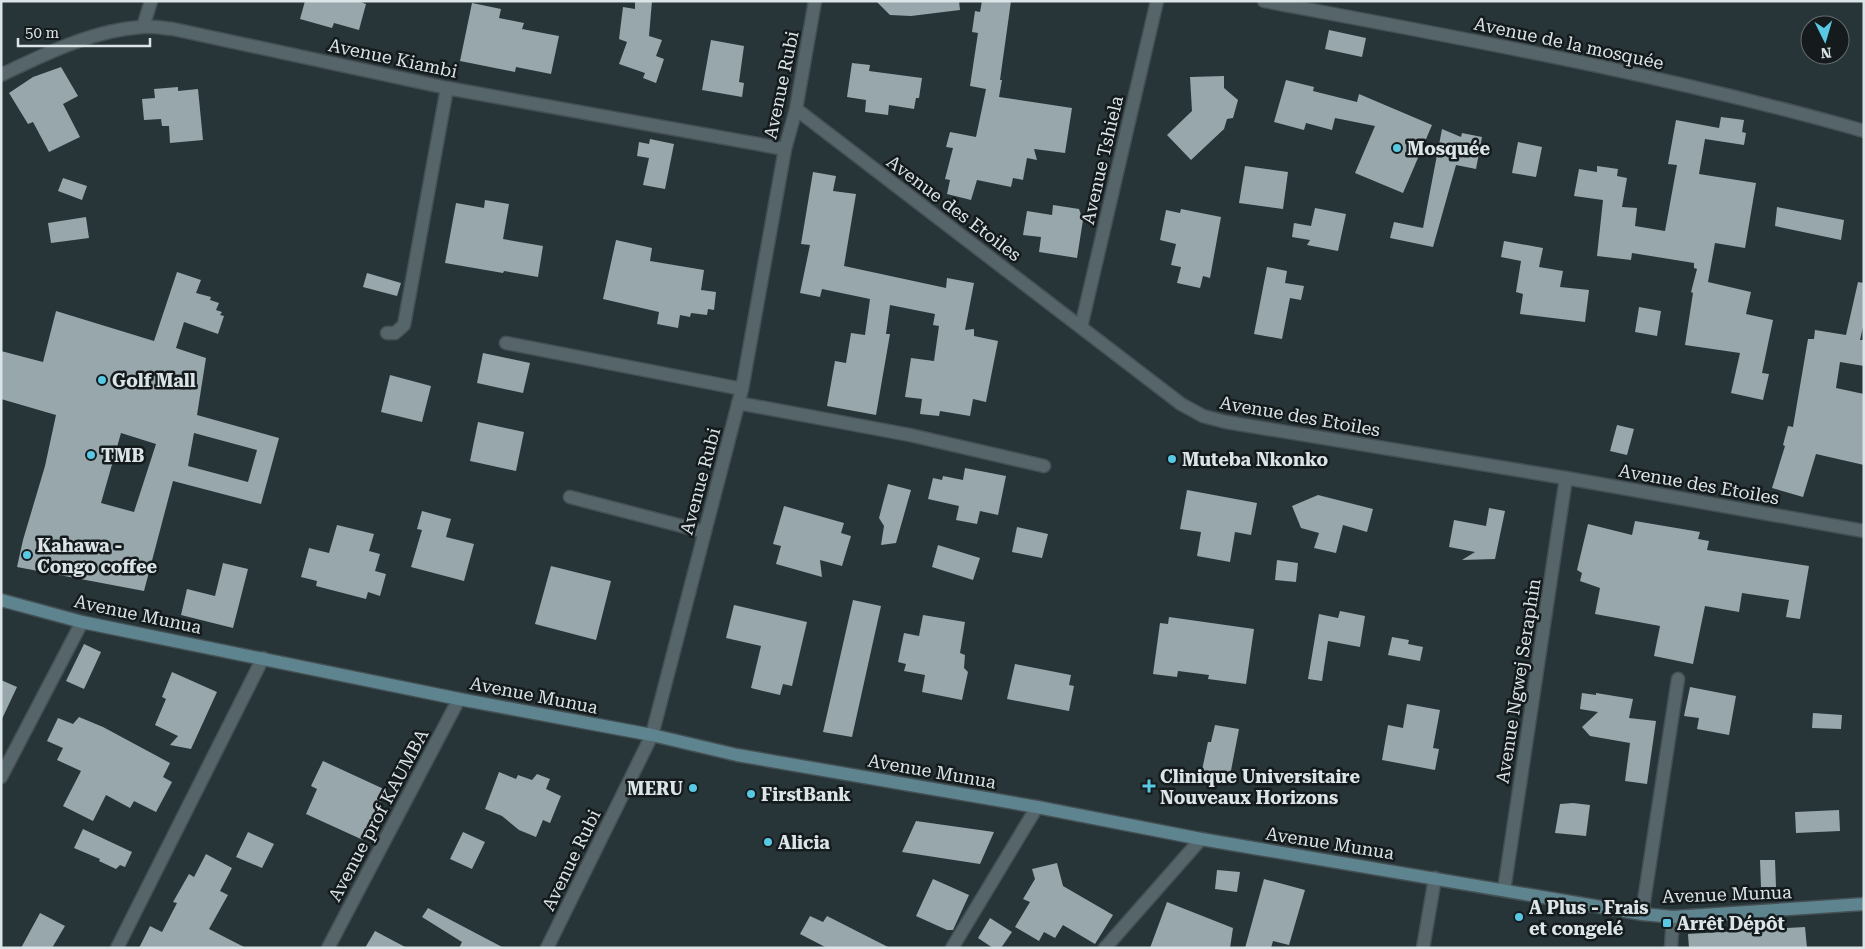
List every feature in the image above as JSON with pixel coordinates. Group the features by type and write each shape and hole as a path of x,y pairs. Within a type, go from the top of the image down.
{"main road":[{"name":"Avenue Munua","path":"1,600 82,622 460,699 652,735 737,755 1037,807 1201,839 1642,914 1673,917 1864,904"}],"street":[{"path":"143,27 151,1"},
{"name":"Avenue Rubi","path":"547,948 652,735 742,389 785,149 796,110 815,1"},
{"name":"Avenue Tshiela","path":"1080,327 1157,1"},
{"name":"Avenue de la mosquée","path":"1264,1 1525,51 1728,95 1864,130"},
{"name":"Avenue Kiambi","path":"1,75 44,54 79,41 117,31 143,27 173,29 447,88 785,149"},
{"path":"387,333 395,332 404,325 447,88"},
{"name":"Avenue des Etoiles","path":"796,110 1181,404 1203,416 1226,422 1566,478 1864,532"},
{"path":"506,343 742,389"},
{"path":"738,403 910,435 1044,466"},
{"name":"Avenue Ngwej Seraphin","path":"1504,890 1566,478"},
{"path":"570,497 705,532"},
{"path":"1,777 82,622"},
{"path":"117,948 263,658"},
{"path":"1642,914 1678,679"},
{"name":"Avenue prof KAUMBA","path":"328,948 460,699"},
{"path":"952,948 1037,807"},
{"path":"1106,948 1201,839"},
{"path":"1423,948 1435,878"},
{"path":"1671,948 1673,917"}],"building":[{"path":"305,1 358,1 366,4 359,30 334,23 332,28 300,19"},
{"path":"635,1 652,1 649,36 662,40 656,56 664,59 656,83 643,78 645,73 619,64 627,42 619,39 623,7 635,9"},
{"path":"876,1 959,1 960,10 911,16 890,15"},
{"path":"982,1 1011,1 999,97 1072,108 1065,153 1034,149 1037,160 1027,158 1023,180 1013,178 1011,187 977,180 971,200 947,194 950,180 945,179 953,148 946,147 950,132 976,137 986,89 970,86 978,33 972,32 975,11 980,12"},
{"path":"472,3 501,9 499,18 524,23 522,29 559,36 551,74 516,67 515,72 460,61"},
{"path":"1329,30 1366,38 1362,57 1325,49"},
{"path":"711,40 744,46 739,82 744,83 742,97 702,90"},
{"path":"852,63 870,65 869,71 922,78 919,98 916,98 914,109 889,105 888,115 865,112 866,100 847,97"},
{"path":"61,67 78,96 63,104 80,137 49,152 33,122 28,124 9,93 33,77"},
{"path":"1224,76 1224,88 1238,100 1233,118 1227,119 1224,129 1191,160 1167,135 1192,111 1190,77"},
{"path":"1286,80 1314,87 1313,91 1357,102 1359,94 1432,125 1403,193 1355,173 1375,126 1335,118 1332,130 1306,123 1304,130 1274,122"},
{"path":"178,87 178,91 198,89 203,140 170,143 169,126 162,126 161,119 144,120 142,99 155,98 154,89"},
{"path":"1721,117 1744,120 1742,132 1746,133 1744,145 1705,139 1699,174 1756,183 1745,248 1715,243 1708,282 1751,292 1746,314 1773,320 1762,373 1769,374 1763,400 1731,393 1740,353 1685,345 1693,293 1691,292 1697,269 1694,268 1694,263 1632,253 1631,260 1597,256 1603,200 1574,196 1579,169 1597,172 1597,166 1618,169 1617,176 1627,178 1622,207 1637,208 1635,226 1665,231 1677,165 1668,164 1676,120 1719,128"},
{"path":"1442,129 1461,137 1462,133 1482,137 1476,169 1456,165 1433,247 1390,238 1394,222 1423,228"},
{"path":"650,139 674,144 665,189 643,185 649,158 637,156 639,142 649,144"},
{"path":"1518,142 1542,147 1536,177 1512,173"},
{"path":"1245,166 1288,172 1283,209 1239,203"},
{"path":"813,172 836,176 833,191 856,194 844,266 946,288 947,278 974,283 965,330 974,329 974,336 998,341 986,402 973,399 970,416 940,411 939,416 920,414 922,399 905,397 911,358 934,361 939,326 933,325 935,314 890,305 886,334 890,334 876,415 827,406 835,361 846,363 851,333 865,335 870,299 822,289 820,297 800,293 810,245 801,244"},
{"path":"63,178 87,186 82,200 58,191"},
{"path":"485,200 509,204 503,239 543,246 538,277 445,263 456,203 484,208"},
{"path":"1053,205 1079,209 1083,220 1077,258 1039,252 1041,237 1023,235 1027,211 1052,215"},
{"path":"1777,207 1844,220 1841,240 1775,226"},
{"path":"1315,208 1346,214 1338,251 1307,245 1310,240 1292,237 1294,223 1311,226"},
{"path":"1181,209 1221,217 1210,278 1203,276 1200,288 1177,283 1181,267 1171,265 1176,244 1160,240 1166,210 1180,213"},
{"path":"86,217 89,238 51,243 48,223"},
{"path":"616,240 652,248 650,261 704,270 701,290 716,292 714,310 708,309 707,315 691,313 690,317 680,315 678,328 657,324 659,312 603,299"},
{"path":"1504,241 1543,248 1539,267 1563,271 1560,287 1589,290 1585,322 1520,314 1523,294 1516,292 1521,261 1501,257"},
{"path":"1267,267 1287,271 1285,283 1304,286 1301,300 1290,298 1282,339 1254,334"},
{"path":"177,272 201,280 196,293 211,297 210,300 219,303 216,310 222,312 220,315 224,316 218,334 184,322 176,348 206,358 197,415 279,438 261,504 173,481 144,591 17,567 45,466 56,415 1,399 1,351 43,362 56,311 154,341","holes":["121,433 156,444 134,512 101,503","194,433 257,450 248,482 188,466"]},
{"path":"367,273 401,283 397,296 363,287"},
{"path":"1858,282 1864,283 1864,322 1860,340 1864,340 1864,366 1840,362 1836,388 1864,394 1864,465 1816,454 1803,497 1772,488 1785,446 1783,445 1788,426 1793,427 1808,339 1814,339 1815,330 1846,335"},
{"path":"1639,307 1661,311 1657,336 1635,332"},
{"path":"483,353 530,363 523,393 477,383"},
{"path":"390,375 431,386 422,422 381,412"},
{"path":"478,422 524,432 516,471 470,461"},
{"path":"1617,425 1634,429 1627,455 1610,451"},
{"path":"965,468 1006,476 998,515 980,511 977,524 956,520 959,506 928,499 933,478 942,480 943,476 963,480"},
{"path":"888,484 911,490 896,543 881,545 884,526 879,518"},
{"path":"1187,490 1257,503 1251,535 1235,532 1230,562 1197,556 1201,532 1180,529"},
{"path":"1318,495 1373,509 1367,532 1343,525 1336,553 1314,548 1319,533 1301,528 1292,506"},
{"path":"784,506 844,523 841,533 851,536 842,566 820,560 822,577 776,564 781,546 773,544"},
{"path":"1489,508 1505,511 1495,559 1462,560 1475,552 1449,547 1454,520 1486,526"},
{"path":"422,511 451,519 446,537 474,544 464,581 411,567 422,530 417,529"},
{"path":"1635,521 1700,532 1698,539 1709,541 1707,550 1809,566 1800,619 1786,617 1789,600 1742,593 1739,612 1705,606 1693,664 1654,656 1660,626 1595,614 1600,588 1580,581 1582,573 1577,570 1588,524 1632,535"},
{"path":"337,525 374,534 369,551 380,554 375,571 386,574 380,596 368,592 366,599 316,586 317,581 301,577 309,548 329,553"},
{"path":"1017,527 1048,534 1042,558 1012,552"},
{"path":"938,545 980,558 973,580 932,567"},
{"path":"1277,560 1298,563 1296,582 1275,580"},
{"path":"223,563 248,569 233,628 181,615 187,589 215,596"},
{"path":"551,566 611,581 596,640 535,624"},
{"path":"853,600 881,606 852,737 823,732"},
{"path":"734,605 807,622 792,686 783,684 780,695 751,688 761,646 726,638"},
{"path":"1340,611 1365,616 1360,647 1328,641 1322,681 1308,679 1319,614 1338,618"},
{"path":"923,615 965,622 960,653 965,655 964,668 968,672 962,700 922,692 925,675 904,671 906,664 898,662 904,633 919,636"},
{"path":"1169,617 1254,629 1246,684 1208,679 1209,675 1178,671 1177,677 1153,674 1160,623 1168,624"},
{"path":"1392,637 1409,640 1408,644 1423,647 1420,661 1388,655"},
{"path":"84,644 101,652 84,689 66,681"},
{"path":"1015,664 1071,675 1069,685 1074,686 1069,711 1007,699"},
{"path":"172,672 217,692 191,749 170,745 178,736 155,725 166,699 162,697"},
{"path":"1,680 17,687 1,721"},
{"path":"1690,687 1736,696 1729,735 1697,729 1699,718 1684,716"},
{"path":"1582,693 1596,695 1596,693 1633,699 1629,718 1656,721 1647,784 1625,781 1630,743 1590,736 1582,727 1598,712 1580,709"},
{"path":"1407,704 1440,710 1433,748 1439,749 1435,770 1382,760 1388,725 1403,728"},
{"path":"1813,713 1842,715 1841,729 1812,728"},
{"path":"79,717 103,727 170,763 163,777 172,782 156,812 134,801 130,808 106,795 93,821 63,806 81,771 57,760 63,748 47,741 58,718 73,724"},
{"path":"1215,725 1239,729 1229,781 1208,778 1209,771 1202,770 1208,742 1211,742"},
{"path":"323,761 386,790 363,840 306,814 317,789 311,786"},
{"path":"499,772 516,779 518,775 532,780 537,774 550,779 546,789 561,796 550,823 543,820 536,837 519,830 502,816 485,809"},
{"path":"1560,804 1590,805 1586,836 1555,833"},
{"path":"1839,810 1840,831 1796,833 1795,812"},
{"path":"916,821 994,832 980,864 902,852"},
{"path":"83,829 132,852 125,867 120,865 116,869 99,861 100,859 74,848"},
{"path":"248,832 274,844 262,868 236,857"},
{"path":"463,832 485,842 472,869 450,859"},
{"path":"206,854 232,868 220,891 228,895 209,929 246,948 139,948 150,926 162,932 177,903 173,902 189,874 194,877"},
{"path":"1760,860 1775,860 1776,887 1761,887"},
{"path":"1057,863 1063,886 1113,915 1095,944 1063,925 1055,938 1044,932 1039,941 1015,927 1030,902 1023,899 1035,879 1032,869"},
{"path":"1217,870 1240,872 1237,892 1215,889"},
{"path":"933,879 969,895 953,930 947,930 916,916"},
{"path":"1264,879 1305,890 1289,945 1273,941 1271,948 1245,948"},
{"path":"1167,902 1233,928 1230,948 1150,948"},
{"path":"428,908 504,948 459,948 462,942 422,917"},
{"path":"40,913 65,926 52,948 21,948"},
{"path":"810,916 823,922 827,916 890,948 827,948 800,934"},
{"path":"990,918 1012,932 1001,948 993,948 978,938"},
{"path":"1805,927 1807,948 1689,948 1688,934"},
{"path":"375,931 407,948 365,948"}],"place":[{"name":"Mosquée","path":"1397,148"},
{"name":"Golf Mall","path":"102,380"},
{"name":"TMB","path":"91,455"},
{"name":"Muteba Nkonko","path":"1172,459"},
{"name":"Kahawa - Congo coffee","path":"27,555"},
{"name":"Clinique Universitaire Nouveaux Horizons","path":"1149,786"},
{"name":"MERU","path":"693,788"},
{"name":"FirstBank","path":"751,794"},
{"name":"Alicia","path":"768,842"},
{"name":"A Plus - Frais et congelé","path":"1519,917"},
{"name":"Arrêt Dépôt","path":"1667,923"}]}
